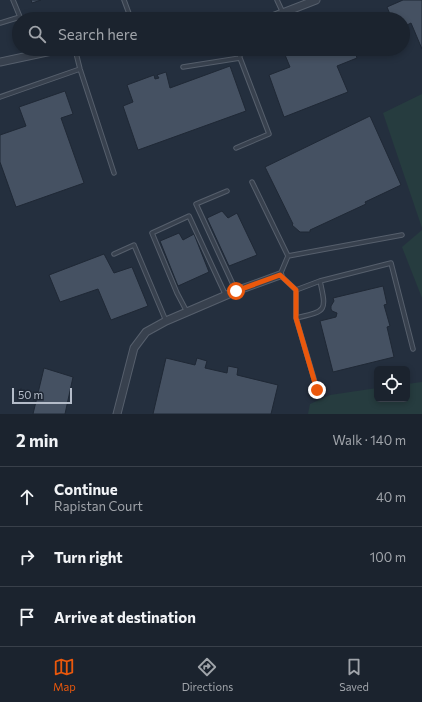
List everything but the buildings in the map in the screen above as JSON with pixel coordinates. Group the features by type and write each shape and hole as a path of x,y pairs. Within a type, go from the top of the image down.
{"street":[{"path":"285,12 302,3 316,0"},
{"path":"0,62 20,56"},
{"path":"117,414 134,348 146,332 166,321 236,291 280,275"}],"lane":[{"path":"13,0 18,12"},
{"path":"124,0 128,12"},
{"path":"277,0 283,12"},
{"path":"0,23 12,20"},
{"path":"77,56 114,173"},
{"path":"183,66 240,58 269,134 236,148"},
{"path":"0,97 80,69"},
{"path":"252,182 288,256 280,275 296,290 296,318 317,390"},
{"path":"227,191 196,204 236,291"},
{"path":"188,312 177,293 152,233 189,216 226,296"},
{"path":"288,256 402,235"},
{"path":"114,254 134,245 166,321"},
{"path":"296,290 320,281 391,263 413,349"},
{"path":"296,318 317,313 323,308 325,301 320,281"}],"green space":[{"path":"422,94 422,228 383,113"},
{"path":"422,230 422,298 402,247"},
{"path":"422,382 422,414 308,414 310,404 330,395 374,388 374,402 410,402 410,384"}],"route":[{"path":"236,291 280,275 296,290 296,318 317,390"}]}
